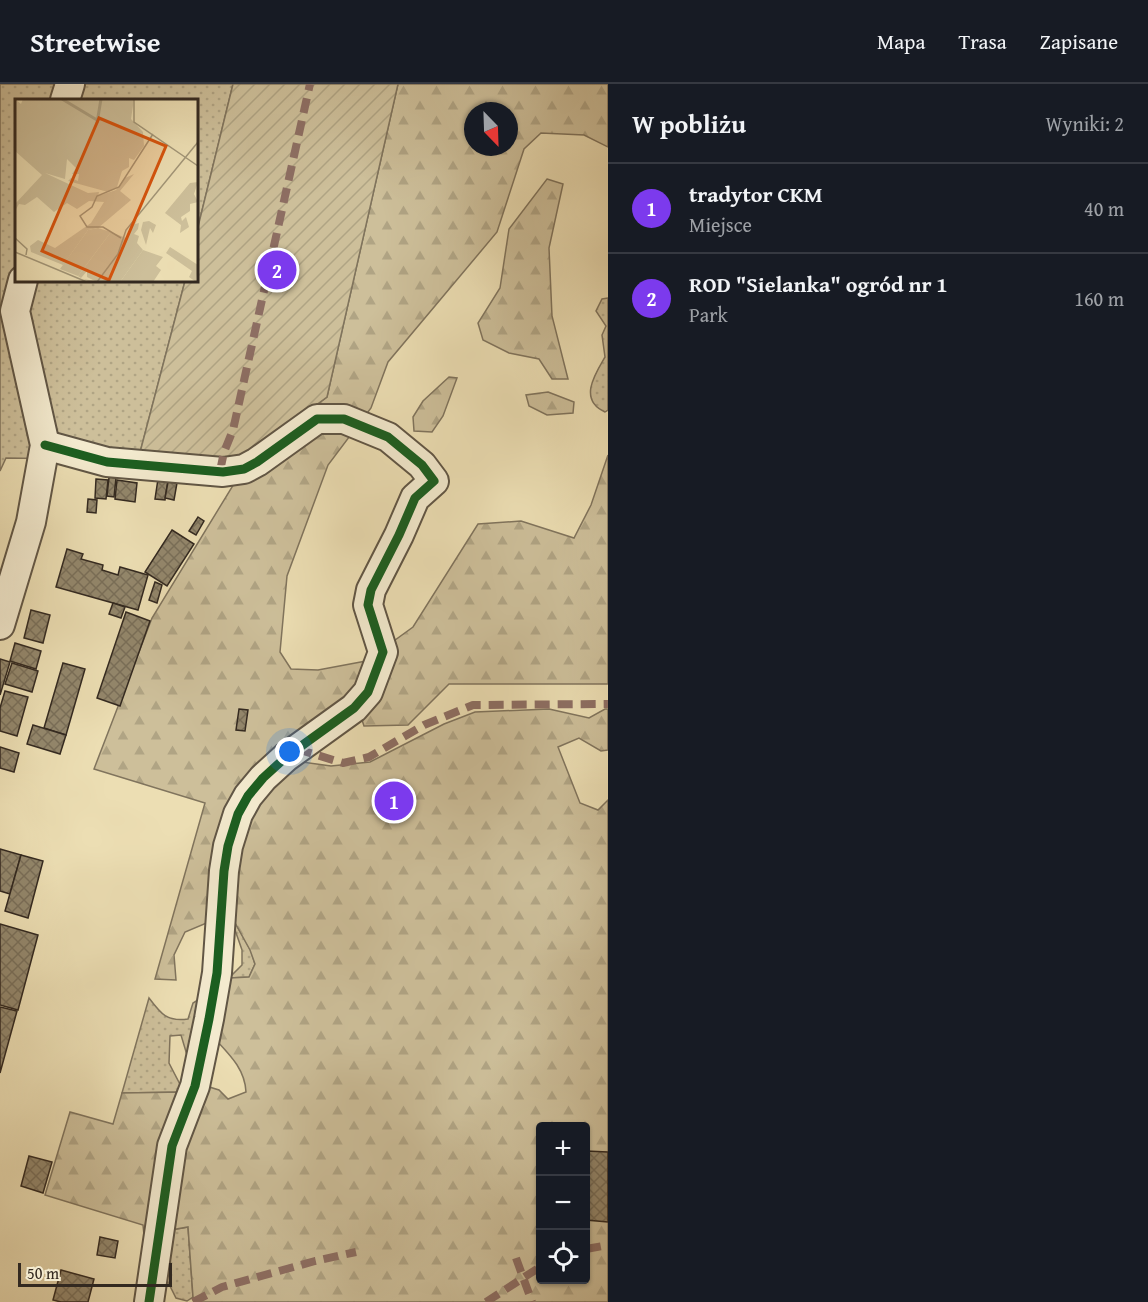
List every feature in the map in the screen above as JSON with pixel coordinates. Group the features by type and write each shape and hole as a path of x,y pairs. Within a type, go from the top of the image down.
{"street":[{"path":"65,99 70,84"},
{"path":"0,625 31,522 45,445 15,311 22,282"},
{"path":"45,445 107,462 223,472 244,469 257,462 317,419 344,419 388,437 422,465 434,481 415,498 371,590 368,605 383,652 368,692 354,708 286,757 263,778 248,796 234,824 224,871 217,973 209,1019 195,1086 172,1146 155,1298"}],"green space":[{"path":"0,84 233,84 198,227 198,99 15,99 15,282 185,282 138,460 6,458 0,471"},
{"path":"233,84 398,84 327,397 254,451 219,462 138,460 185,282 198,282 198,227"},
{"path":"398,84 608,84 608,147 584,135 541,133 524,149 497,232 388,362 371,408 328,465 287,576 280,652 291,669 318,670 366,661 413,627 478,524 521,521 574,538 591,505 608,455 608,684 449,684 408,725 364,726 360,714 236,799 212,856 209,922 185,932 174,955 176,980 155,979 205,803 94,769 152,618 254,451 327,397"},
{"path":"547,179 563,184 549,248 552,316 568,379 552,379 539,359 509,353 483,340 478,323 500,288 509,229"},
{"path":"608,298 608,410 605,412 592,401 590,394 593,379 605,357 602,335 606,326 596,311 602,299"},
{"path":"449,377 457,378 443,416 432,432 414,431 413,417 423,401"},
{"path":"548,392 574,402 573,413 547,415 529,406 526,395"},
{"path":"549,709 589,718 608,709 608,750 601,751 579,738 558,747 580,803 598,810 608,800 608,1302 196,1302 193,1297 188,1227 165,1231 178,1150 206,1086 219,1090 228,1099 246,1092 240,1070 216,1040 229,978 249,977 255,964 228,910 241,823 295,761 331,766 370,762 444,724 475,712"},
{"path":"228,910 251,951 255,964 249,977 229,978 242,965 242,950"},
{"path":"149,998 165,1016 181,1020 188,1019 193,1003 201,998 192,1050 187,1055 181,1035 170,1036 169,1063 184,1092 122,1093"},
{"path":"184,1092 146,1255 143,1225 45,1195 70,1112 113,1124 122,1093"},
{"path":"188,1227 193,1297 187,1301 176,1298 167,1280 165,1231"}],"building":[{"path":"109,477 116,478 114,497 107,496"},
{"path":"96,479 108,480 106,499 95,498"},
{"path":"158,479 168,480 165,500 155,499"},
{"path":"117,480 137,483 135,502 115,499"},
{"path":"168,482 177,483 174,500 165,498"},
{"path":"88,499 97,500 96,513 87,512"},
{"path":"198,517 204,521 196,535 189,531"},
{"path":"172,530 194,544 167,586 145,572"},
{"path":"67,549 83,554 81,559 103,565 102,570 118,575 120,567 148,575 138,610 56,587"},
{"path":"155,582 162,585 157,603 149,600"},
{"path":"113,603 125,607 121,618 109,614"},
{"path":"31,610 50,615 43,643 24,638"},
{"path":"126,612 150,621 120,706 97,698"},
{"path":"15,643 41,651 36,669 10,661"},
{"path":"0,659 10,662 0,695"},
{"path":"12,663 38,671 32,692 5,684"},
{"path":"63,663 85,669 66,735 44,728"},
{"path":"5,691 28,697 17,736 0,731 0,708"},
{"path":"239,709 248,710 245,731 236,730"},
{"path":"33,725 66,735 60,754 27,744"},
{"path":"0,747 19,753 14,772 0,768"},
{"path":"401,785 411,807 387,818 376,796"},
{"path":"0,849 21,855 10,894 0,891"},
{"path":"21,855 43,861 28,918 5,911"},
{"path":"0,924 38,935 18,1010 0,1005"},
{"path":"0,1007 17,1011 0,1073"},
{"path":"590,1151 608,1152 608,1222 590,1220"},
{"path":"29,1156 52,1162 43,1193 21,1186"},
{"path":"100,1237 118,1241 115,1258 97,1255"},
{"path":"61,1270 94,1279 88,1302 53,1300"}],"marked path":[{"path":"220,471 224,452 233,430 310,84"},
{"path":"297,749 343,763 369,757 424,725 473,705 608,704"},
{"path":"590,1248 608,1245"},
{"path":"193,1302 222,1287 356,1252"},
{"path":"516,1258 532,1302"},
{"path":"486,1302 536,1270"}],"cycle path":[{"path":"45,445 107,462 223,472 244,469 257,462 317,419 344,419 388,437 422,465 434,481 415,498 371,590 368,605 383,652 368,692 354,708 286,757 263,778 248,796 238,814 228,846 224,871 217,973 209,1019 195,1086 172,1146 149,1302"}],"place":[{"name":"ROD \"Sielanka\" ogród nr 1","path":"277,270"},
{"name":"tradytor CKM","path":"394,801"}]}
